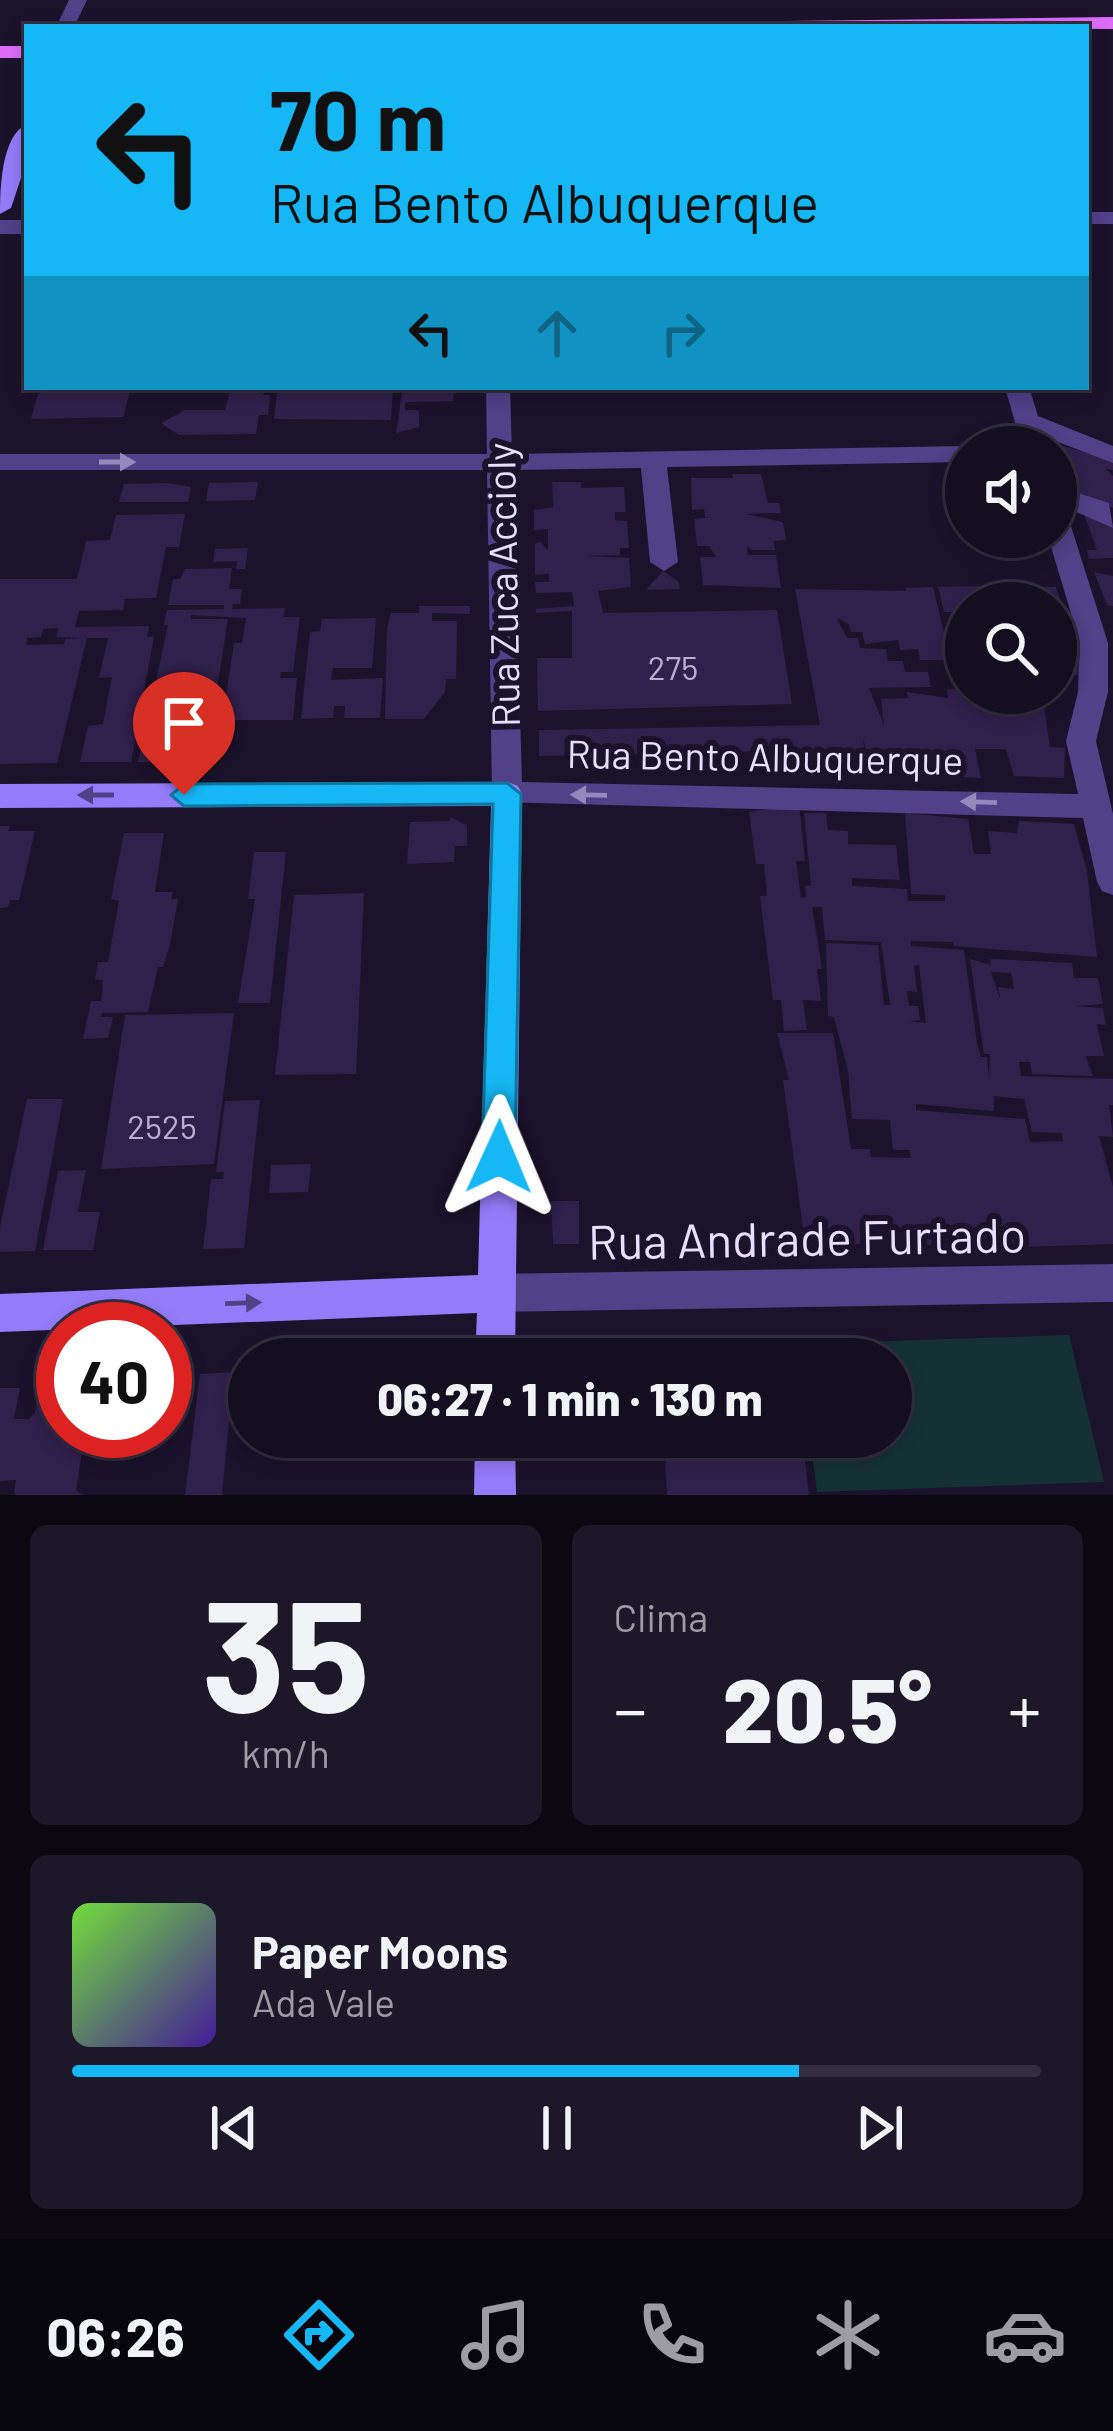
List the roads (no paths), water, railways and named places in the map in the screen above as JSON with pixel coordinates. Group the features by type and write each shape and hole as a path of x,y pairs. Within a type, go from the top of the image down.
{"main road":[{"path":"1006,24 1113,22"}],"street":[{"path":"0,208 24,139"},
{"name":"Rua Zuca Accioly","path":"495,1338 507,794 499,390"},
{"path":"1018,390 1028,426"},
{"path":"1077,446 1113,455"},
{"path":"0,463 945,454"},
{"path":"653,459 664,562"},
{"path":"1077,501 1113,519"},
{"path":"1068,558 1094,643 1093,692 1081,741 1113,882"},
{"name":"Rua Bento Albuquerque","path":"0,796 507,794 1096,806"},
{"name":"Rua Andrade Furtado","path":"0,1313 495,1293 1113,1283"},
{"path":"495,1458 495,1495"}]}
